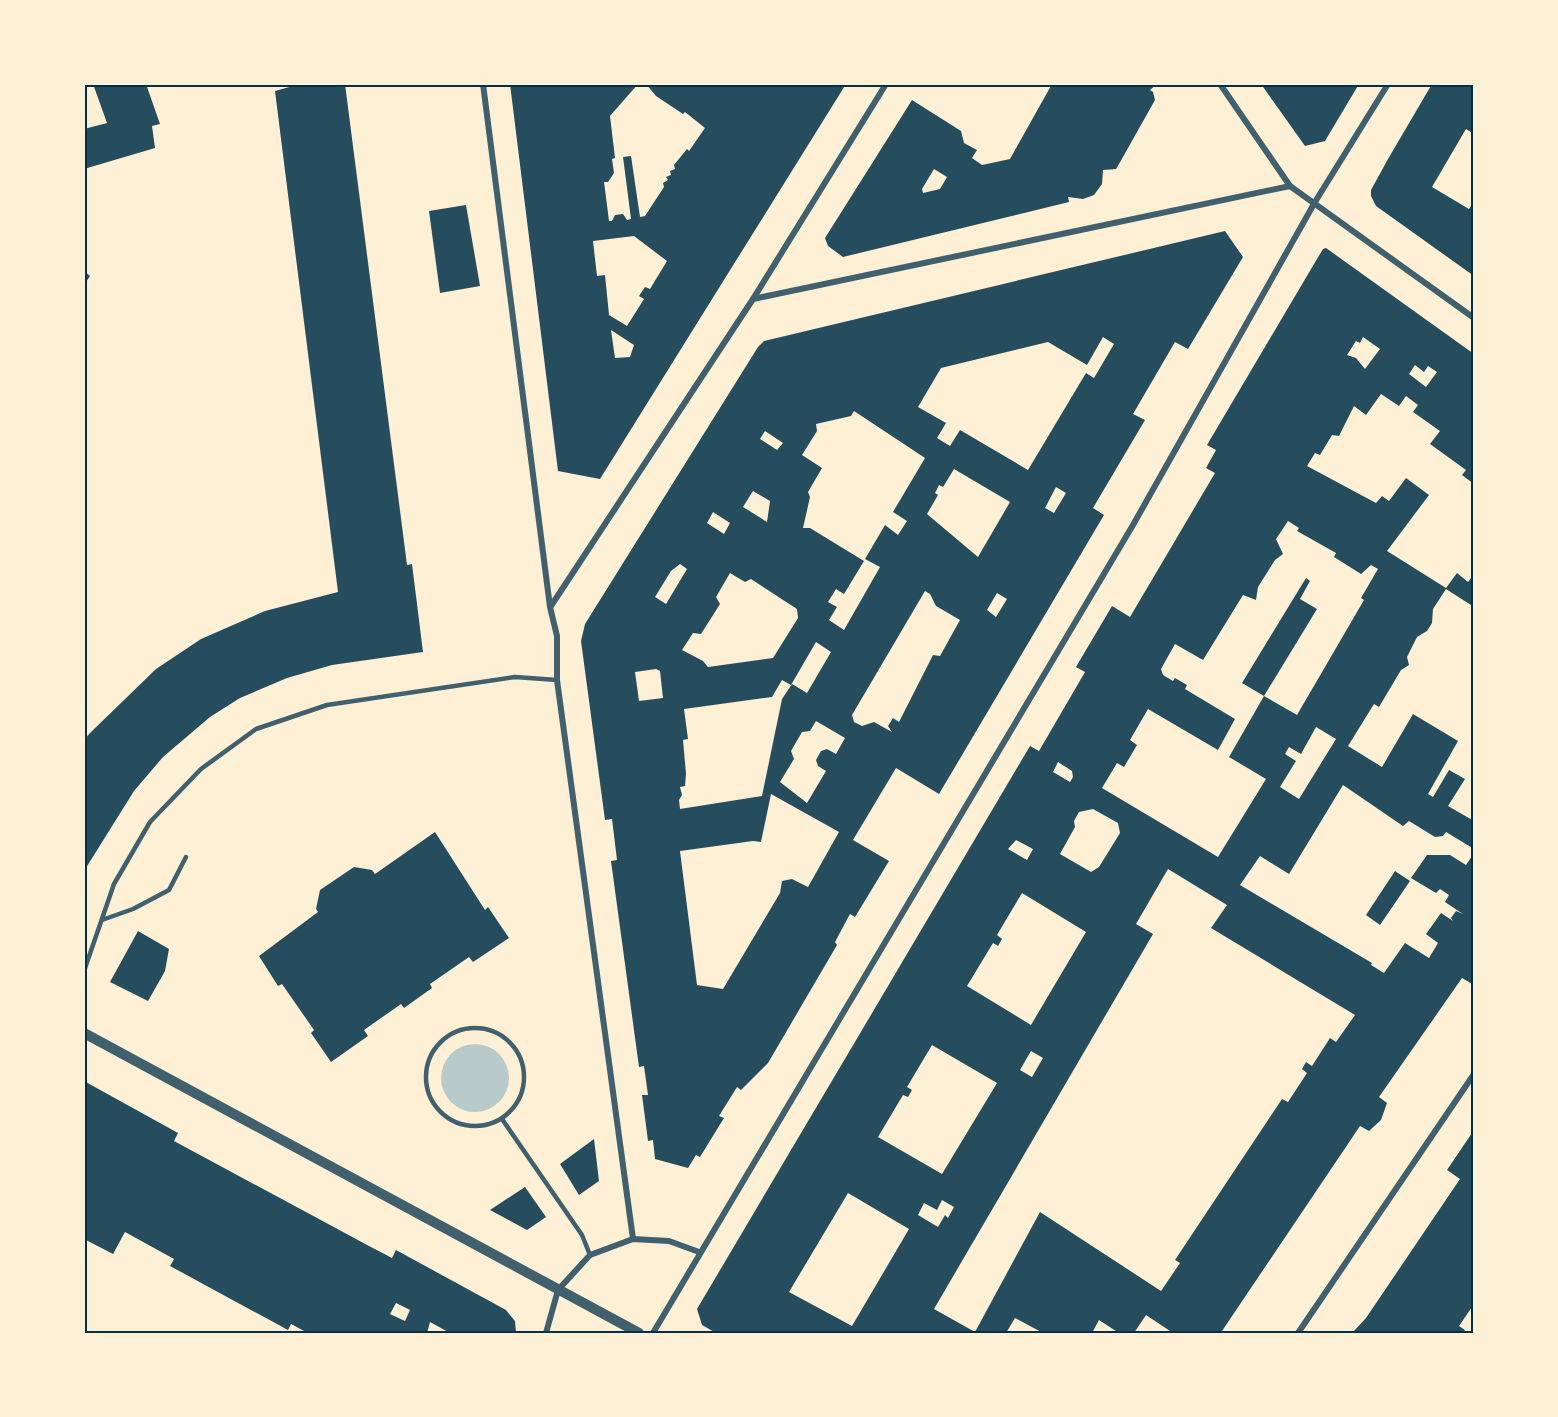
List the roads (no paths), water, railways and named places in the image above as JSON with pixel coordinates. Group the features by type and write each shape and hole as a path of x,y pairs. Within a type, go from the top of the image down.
{"street":[{"path":"483,84 550,607 557,636 557,680 633,1239"},
{"path":"550,607 753,299 886,84"},
{"path":"1220,84 1290,186 1316,202 1474,318"},
{"path":"653,1333 699,1252 1133,525 1316,202 1388,84"},
{"path":"753,299 1290,186"},
{"path":"84,1033 639,1333"},
{"path":"1298,1333 1474,1074"},
{"path":"546,1333 558,1290 590,1255 633,1239 669,1241 699,1252"}],"lane":[{"path":"84,970 114,884 150,822 201,769 256,729 327,705 515,677 557,680"},
{"path":"102,920 134,909 169,890 186,857"},
{"path":"473,1027 489,1029 504,1036 515,1047 522,1062 523,1085 514,1107 502,1119 487,1125 470,1127 453,1122 440,1112 430,1098 425,1083 426,1065 433,1050 443,1038 457,1030 473,1027"},
{"path":"502,1119 582,1235 590,1255"}]}
